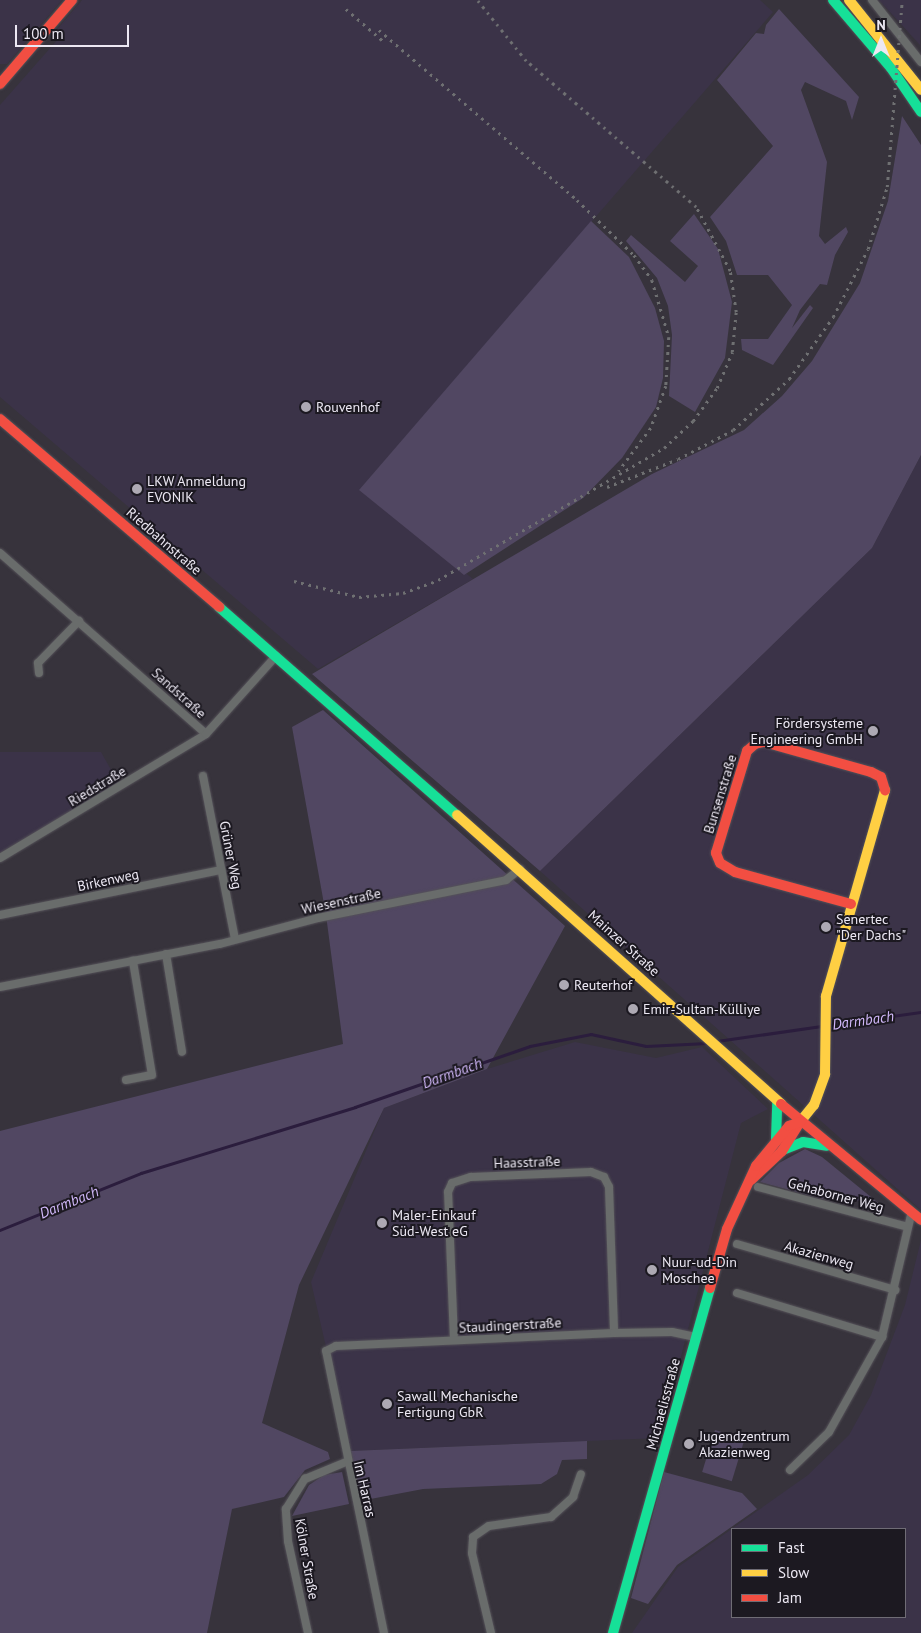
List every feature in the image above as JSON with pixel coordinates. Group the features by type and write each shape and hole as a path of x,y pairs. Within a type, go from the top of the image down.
{"main road":[{"path":"0,84 72,0"},
{"path":"833,0 891,68 921,112"},
{"path":"849,0 921,90"},
{"name":"Riedbahnstraße","path":"0,418 310,684"},
{"name":"Mainzer Straße","path":"310,684 702,1031 800,1122 910,1215 921,1220"},
{"name":"Bunsenstraße","path":"800,1122 814,1104 824,1074 826,1033 824,1012 851,904 886,791 881,777 764,742 755,744 747,751 719,844 720,863 735,872 851,904"},
{"path":"776,1139 777,1101"},
{"name":"Michaelisstraße","path":"613,1633 727,1229 747,1184 776,1139 800,1122"},
{"name":"Michaelisstraße","path":"747,1184 782,1151 800,1122"},
{"path":"782,1151 803,1142 828,1146"}],"street":[{"path":"872,0 921,62"},
{"name":"Sandstraße","path":"0,553 206,734 276,656"},
{"path":"39,673 38,664 79,621"},
{"name":"Riedstraße","path":"0,858 206,734"},
{"name":"Grüner Weg","path":"203,776 235,939"},
{"name":"Wiesenstraße","path":"0,987 166,954 506,880 520,869"},
{"name":"Birkenweg","path":"0,915 221,870"},
{"path":"166,954 182,1052"},
{"path":"126,1080 152,1075 133,960"},
{"name":"Haasstraße","path":"454,1340 448,1192 452,1183 471,1177 591,1172 604,1177 609,1187 614,1333"},
{"name":"Gehaborner Weg","path":"758,1187 908,1227"},
{"path":"790,1470 829,1432 882,1337 895,1290 910,1215"},
{"name":"Akazienweg","path":"737,1244 895,1290"},
{"path":"737,1293 882,1337"},
{"name":"Staudingerstraße","path":"326,1350 454,1340 614,1333 672,1332 695,1337"},
{"name":"Im Harras","path":"326,1350 346,1462 384,1633"},
{"name":"Kölner Straße","path":"308,1633 287,1536 286,1509 305,1479 346,1462"},
{"path":"491,1633 472,1553 473,1537 488,1526 551,1517 573,1498 581,1474"}],"shaded area":[{"path":"0,0 62,0 7,64 0,64"},
{"path":"82,0 760,0 773,12 360,489 473,579 318,669 0,397 0,105 59,38 54,33"},
{"path":"879,0 921,0 920,45"},
{"path":"779,9 859,97 852,120 846,101 805,82 801,90 827,162 819,236 825,244 846,227 848,232 835,255 827,285 820,284 800,310 792,328 810,305 813,308 773,365 742,350 741,339 768,339 792,305 768,275 737,275 726,241 710,217 773,146 717,80 756,33 764,34 766,25"},
{"path":"902,116 921,145 921,455 872,548 540,871 312,674 652,474 744,430 782,396 812,361 860,283 888,201"},
{"path":"694,214 718,249 732,302 725,358 695,412 669,396 672,335 668,306 657,278 626,241 631,235 685,282 698,266 670,241"},
{"path":"591,221 629,257 655,308 664,341 663,378 656,407 622,458 583,498 464,575 359,490"},
{"path":"921,455 921,1210 540,871 872,548"},
{"path":"323,710 565,926 487,1069 384,1108 299,1285 262,1423 328,1452 330,1459 305,1470 284,1497 232,1509 207,1633 0,1633 0,1131 343,1044 326,915 292,727"},
{"path":"0,752 101,752 119,784 0,853"},
{"path":"575,1042 656,1058 702,1047 768,1109 741,1123 660,1438 350,1451 311,1282 384,1108 487,1069"},
{"path":"805,1149 822,1157 882,1206 825,1193 823,1199 760,1182 779,1163"},
{"path":"921,1240 921,1633 632,1633 678,1567 731,1529 731,1618 906,1618 906,1528 733,1528 808,1475 849,1435 871,1395 905,1305"},
{"path":"715,1430 745,1439 732,1481 702,1472"},
{"path":"587,1441 587,1459 562,1460 557,1474 541,1484 423,1489 360,1501 350,1451"},
{"path":"342,1472 349,1504 292,1516 309,1485 324,1475"},
{"path":"664,1472 742,1493 757,1509 677,1565 648,1604 631,1598"}],"waterway":[{"name":"Darmbach","path":"828,1025 921,1012"},
{"name":"Darmbach","path":"717,1041 823,1026"},
{"name":"Darmbach","path":"0,1230 141,1173 355,1107 530,1046 591,1034 646,1046 707,1043"}],"railway":[{"path":"294,581 359,597 403,593 438,580 664,448 693,421 717,388 732,352 736,312 730,271 696,207 526,61 477,0"},
{"path":"607,487 678,459 733,430 789,379 833,317 868,249 887,187 902,0"},
{"path":"346,9 382,40"},
{"path":"379,30 577,200 634,255 652,280 669,337 666,386 651,428 619,471"}],"traffic: fast":[{"path":"833,0 891,68 921,112"},
{"path":"219,607 457,815"},
{"path":"776,1139 777,1101"},
{"path":"785,1149 803,1142 827,1146"},
{"path":"613,1633 710,1288"}],"traffic: slow":[{"path":"849,0 921,90"},
{"path":"800,1122 814,1105 825,1074 826,996 885,790"},
{"path":"457,815 781,1104"}],"traffic: jam":[{"path":"0,84 72,0"},
{"path":"0,419 219,607"},
{"path":"851,904 735,872 720,863 716,853 747,751 755,744 764,742 871,772 881,777 885,790"},
{"path":"781,1104 921,1220"},
{"path":"751,1180 782,1151 800,1122"},
{"path":"710,1288 727,1229 756,1166 789,1126 800,1122"}],"place":[{"name":"Rouvenhof","path":"306,407"},
{"name":"LKW Anmeldung EVONIK","path":"137,489"},
{"name":"Fördersysteme Engineering GmbH","path":"873,731"},
{"name":"Senertec \"Der Dachs\"","path":"826,927"},
{"name":"Reuterhof","path":"564,985"},
{"name":"Emir-Sultan-Külliye","path":"633,1009"},
{"name":"Maler-Einkauf Süd-West eG","path":"382,1223"},
{"name":"Nuur-ud-Din Moschee","path":"652,1270"},
{"name":"Sawall Mechanische Fertigung GbR","path":"387,1404"},
{"name":"Jugendzentrum Akazienweg","path":"689,1444"}]}
